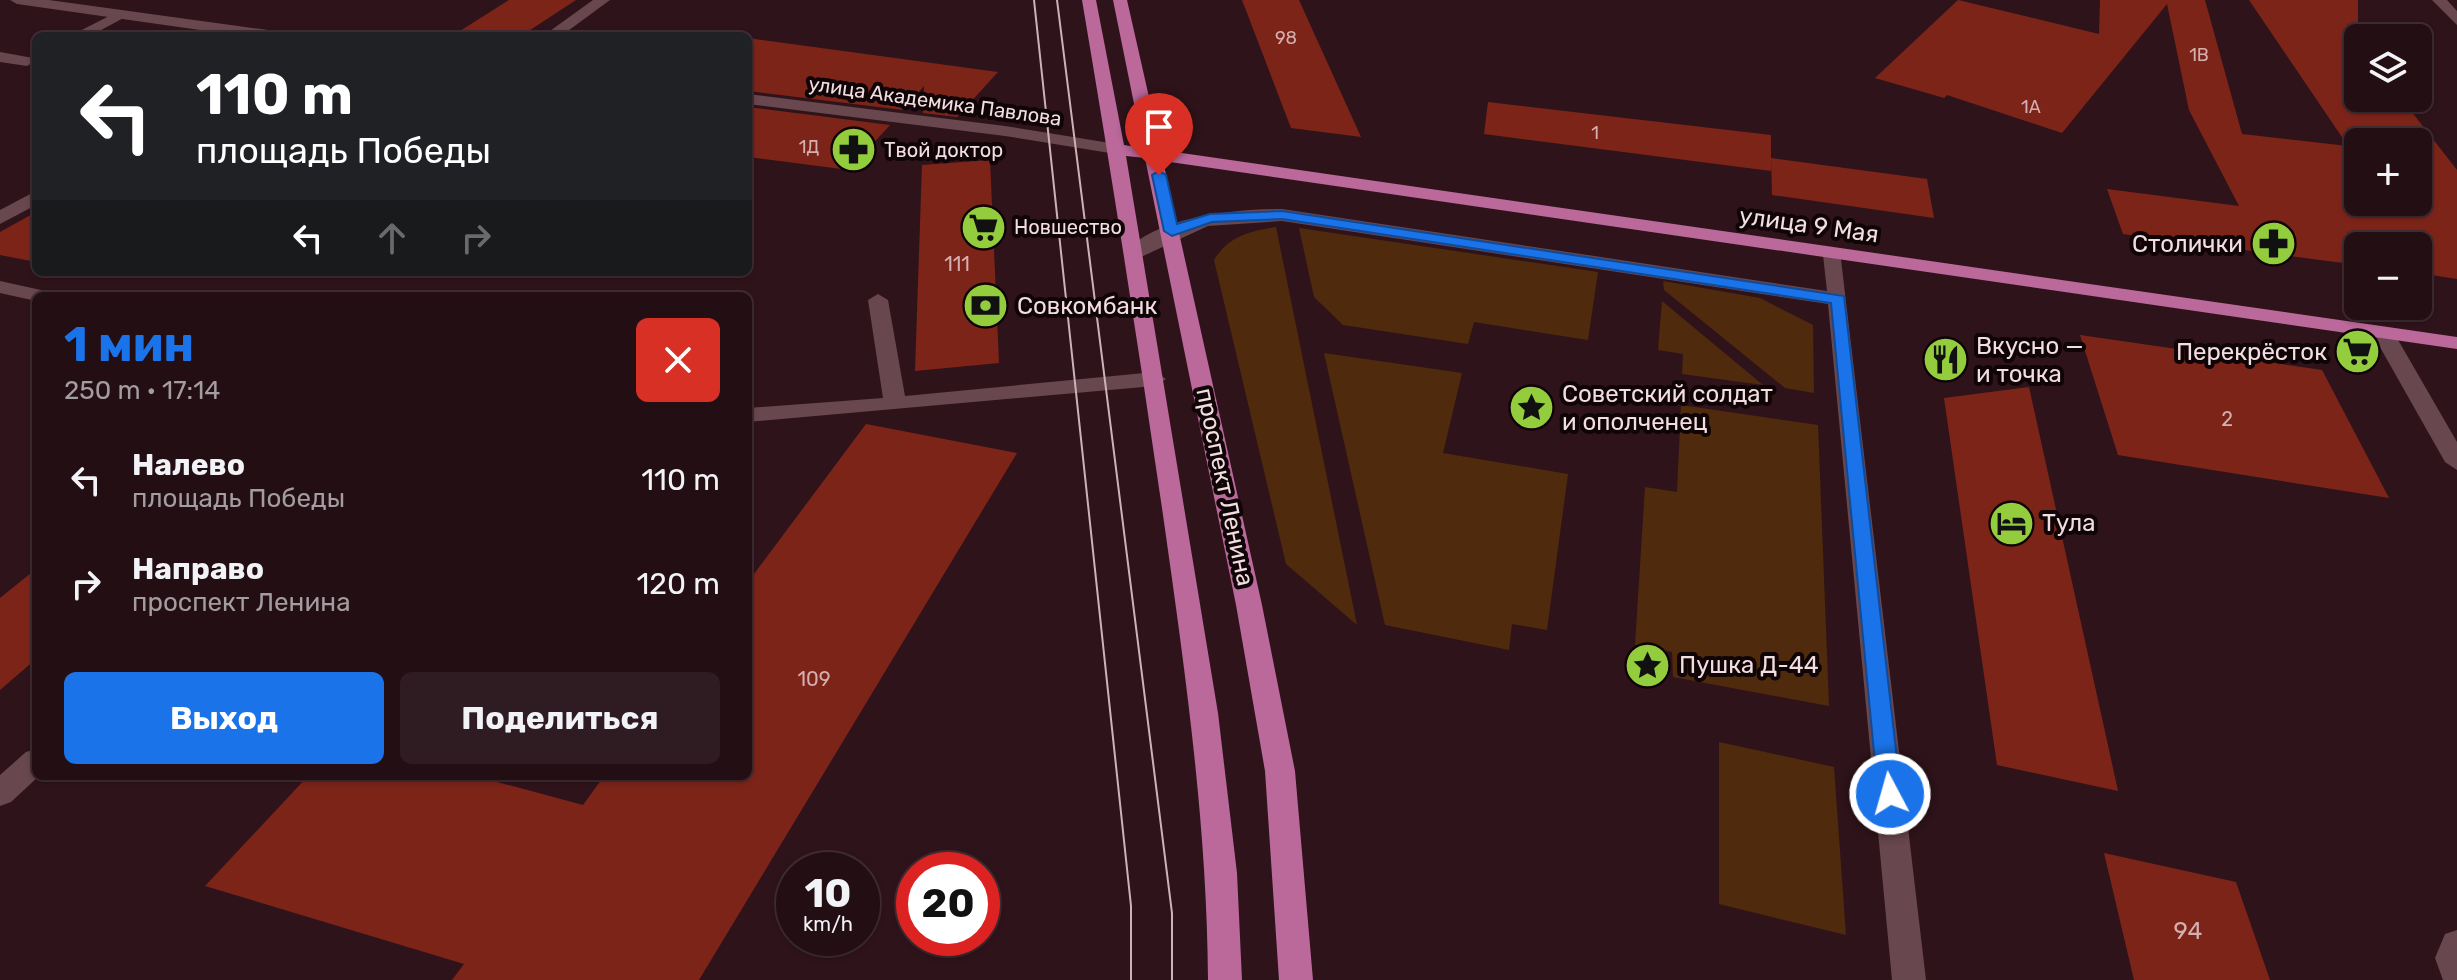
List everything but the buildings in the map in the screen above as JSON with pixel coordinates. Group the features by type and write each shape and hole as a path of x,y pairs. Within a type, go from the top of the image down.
{"main road":[{"name":"проспект Ленина","path":"1089,0 1155,379 1197,662 1225,918 1225,980"},
{"name":"проспект Ленина","path":"1120,0 1172,231 1280,771 1296,980"},
{"name":"улица 9 Мая","path":"1116,149 2457,343"}],"street":[{"path":"17,0 246,32"},
{"path":"557,32 603,0"},
{"path":"2439,0 2457,20"},
{"path":"86,32 122,15"},
{"path":"0,57 32,60"},
{"name":"улица Академика Павлова","path":"752,99 1005,131 1116,149"},
{"path":"0,218 32,199"},
{"path":"1134,253 1172,231 1210,218 1282,215 1838,299"},
{"path":"1833,255 1909,980"},
{"path":"0,287 32,294"},
{"path":"878,300 895,404"},
{"path":"2383,333 2457,462"},
{"path":"752,415 1155,379"},
{"path":"0,793 32,765"},
{"path":"2457,945 2451,958 2457,974"}],"shaded area":[{"path":"1276,227 1357,625 1286,564 1214,260 1226,245 1240,236"},
{"path":"1299,228 1598,272 1588,340 1474,322 1468,344 1343,325 1314,297"},
{"path":"1663,281 1760,298 1813,325 1814,393 1785,388 1664,290"},
{"path":"1662,301 1763,385 1682,374 1683,354 1658,350"},
{"path":"1324,353 1462,373 1443,453 1568,474 1547,630 1512,624 1509,650 1385,625"},
{"path":"1681,405 1818,425 1829,706 1673,677 1672,652 1635,645 1645,487 1677,492"},
{"path":"1719,742 1834,767 1846,935 1719,904"}],"tram line":[{"path":"1034,0 1131,906 1131,980"},
{"path":"1057,0 1172,913 1172,980"}],"place":[{"name":"Твой доктор","path":"853,150"},
{"name":"Новшество","path":"983,227"},
{"name":"Столички","path":"2274,244"},
{"name":"Совкомбанк","path":"986,306"},
{"name":"Перекрёсток","path":"2358,352"},
{"name":"Вкусно — и точка","path":"1945,360"},
{"name":"Советский солдат и ополченец","path":"1531,408"},
{"name":"Тула","path":"2011,523"},
{"name":"Пушка Д-44","path":"1648,665"}],"route":[{"path":"1159,175 1172,231 1210,218 1282,215 1838,299 1890,794"}]}
